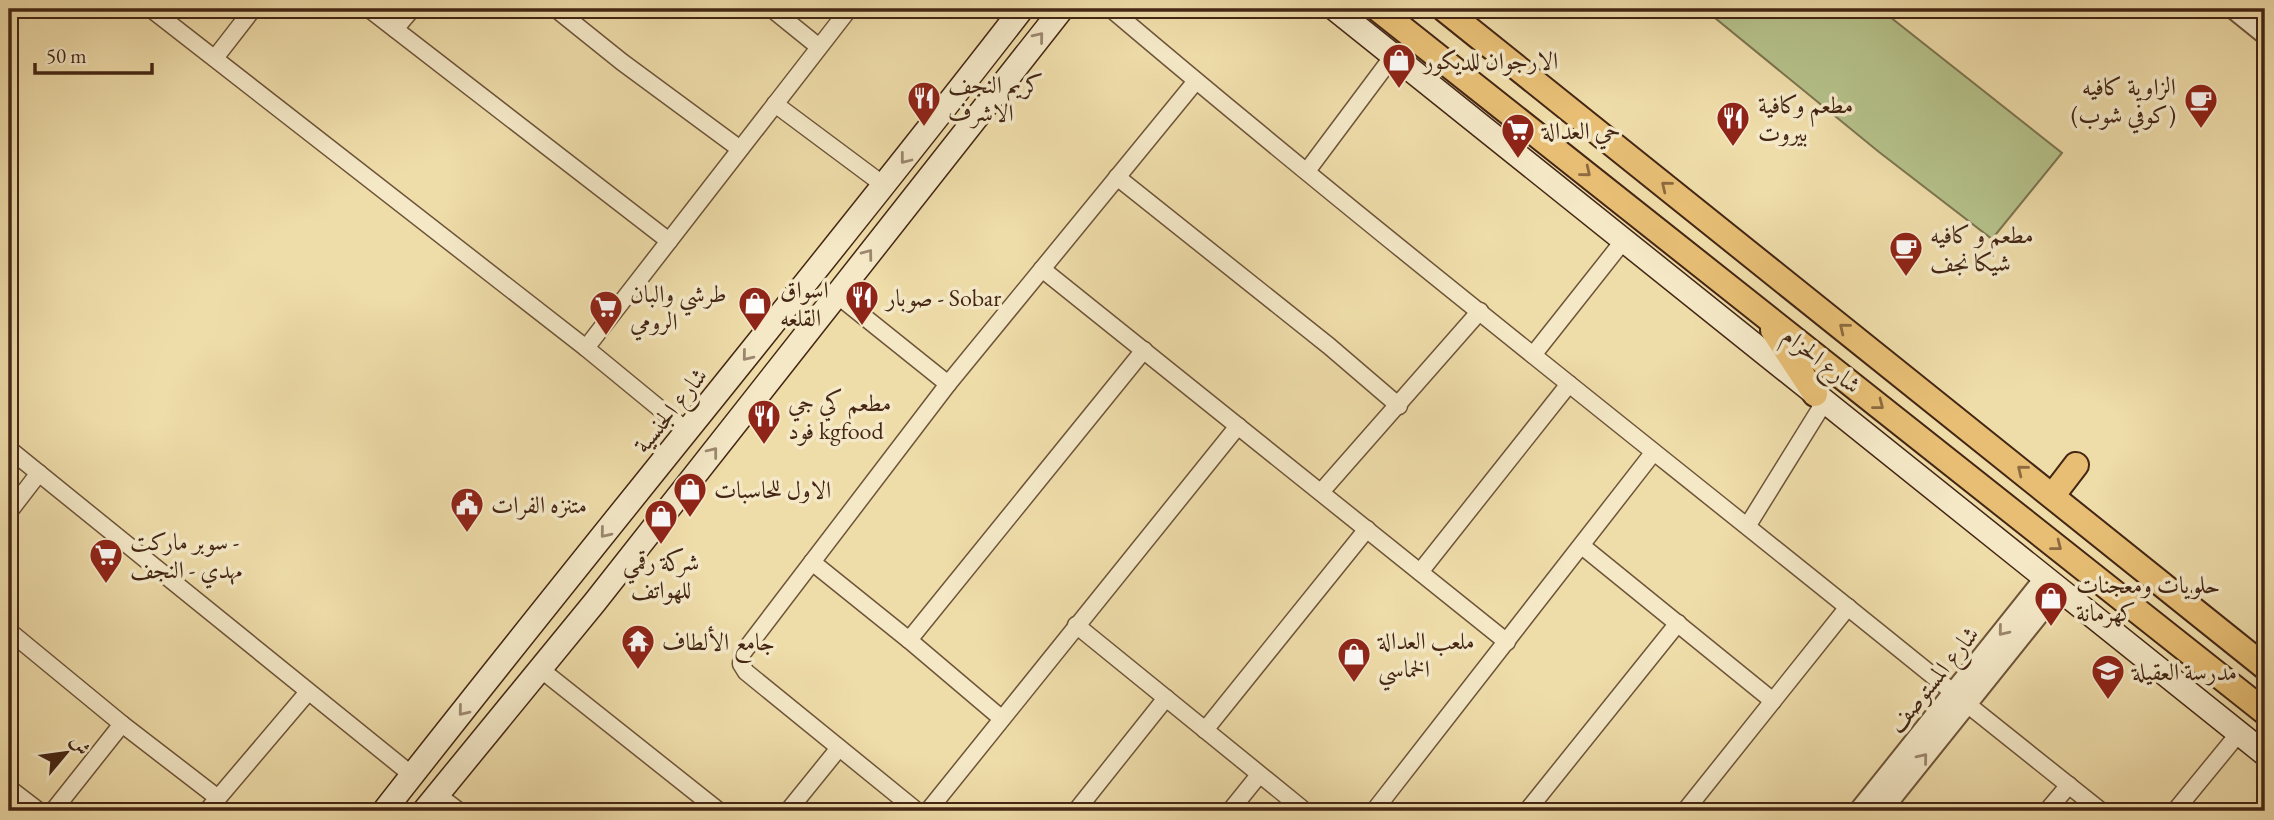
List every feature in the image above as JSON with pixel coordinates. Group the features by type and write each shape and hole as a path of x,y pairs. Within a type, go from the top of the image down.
{"main road":[{"name":"شارع الجنسية","path":"384,811 885,186 1022,9"},
{"path":"431,803 594,602 1062,9"},
{"path":"1335,9 2265,754"},
{"name":"شارع الحزام","path":"1378,9 2256,705"},
{"name":"شارع الحزام","path":"1444,9 2053,495 2265,668"},
{"path":"1478,87 1491,88 1502,81 1506,63 1499,52"},
{"path":"1532,130 1526,119 1528,107 1536,98 1555,97"},
{"path":"1761,312 1820,398"},
{"path":"2053,495 2076,465"},
{"path":"571,576 594,602"},
{"path":"545,608 571,630"},
{"path":"2194,655 2204,658 2218,651 2221,636 2215,627"},
{"path":"2256,705 2243,689 2246,674 2255,668 2265,668"}],"street":[{"path":"151,9 586,348 687,431"},
{"path":"215,58 253,9"},
{"path":"369,9 669,241"},
{"path":"395,29 412,9"},
{"path":"556,9 622,62 740,149"},
{"path":"772,9 819,47"},
{"path":"586,348 849,9"},
{"path":"1111,9 1653,453 1748,525 2101,811"},
{"path":"2234,9 2265,34"},
{"path":"1307,171 1393,55"},
{"path":"916,811 746,672 741,664 742,654 948,384 1196,81"},
{"path":"775,104 885,186"},
{"path":"1117,177 1329,346 1399,406"},
{"path":"1533,355 1624,240"},
{"path":"1042,269 1507,642"},
{"path":"837,295 948,384"},
{"path":"1321,492 1479,312"},
{"path":"909,640 1144,350"},
{"path":"1420,572 1569,384"},
{"path":"1748,525 1820,398"},
{"path":"928,811 1238,425"},
{"path":"9,449 412,775"},
{"path":"1374,811 1653,453"},
{"path":"9,512 39,474"},
{"path":"1205,730 1367,529"},
{"path":"1583,546 1773,701"},
{"path":"811,562 1001,718"},
{"name":"شارع المستوصف","path":"1859,811 1960,698 2052,583"},
{"path":"1685,811 1848,607"},
{"path":"1527,811 1678,623"},
{"path":"1076,625 1305,811"},
{"path":"9,631 122,724 218,798"},
{"path":"539,668 719,811"},
{"path":"207,811 308,692"},
{"path":"1076,811 1166,698"},
{"name":"شارع المستوصف","path":"1881,811 1960,698"},
{"path":"54,811 122,724"},
{"path":"2175,811 2239,733"},
{"path":"788,811 839,748"},
{"path":"1230,811 1259,775"},
{"path":"2047,811 2069,785"},
{"path":"9,788 39,811"},
{"path":"431,803 459,811"}],"green space":[{"path":"1704,9 1880,9 2062,153 1992,239 1879,152"}],"place":[{"name":"الارجوان للديكور","path":"1399,90"},
{"name":"كريم النجف الاشرف","path":"924,128"},
{"name":"الزاوية كافيه (كوفي شوب)","path":"2201,130"},
{"name":"مطعم وكافية بيروت","path":"1733,148"},
{"name":"حي العدالة","path":"1518,160"},
{"name":"مطعم و كافيه شيكا نجف","path":"1906,278"},
{"name":"صوبار - Sobar","path":"862,327"},
{"name":"اسواق القلعه","path":"755,333"},
{"name":"طرشي والبان الرومي","path":"606,337"},
{"name":"مطعم کي جي فود kgfood","path":"764,446"},
{"name":"الاول للحاسبات","path":"690,519"},
{"name":"متنزه الفرات","path":"467,534"},
{"name":"شركة رقمي للهواتف","path":"661,546"},
{"name":"سوبر ماركت - مهدي - النجف","path":"106,585"},
{"name":"حلويات ومعجنات كهرمانة","path":"2051,628"},
{"name":"جامع الألطاف","path":"638,671"},
{"name":"ملعب العدالة الخماسي","path":"1354,684"},
{"name":"مدرسة العقيلة","path":"2108,701"}]}
